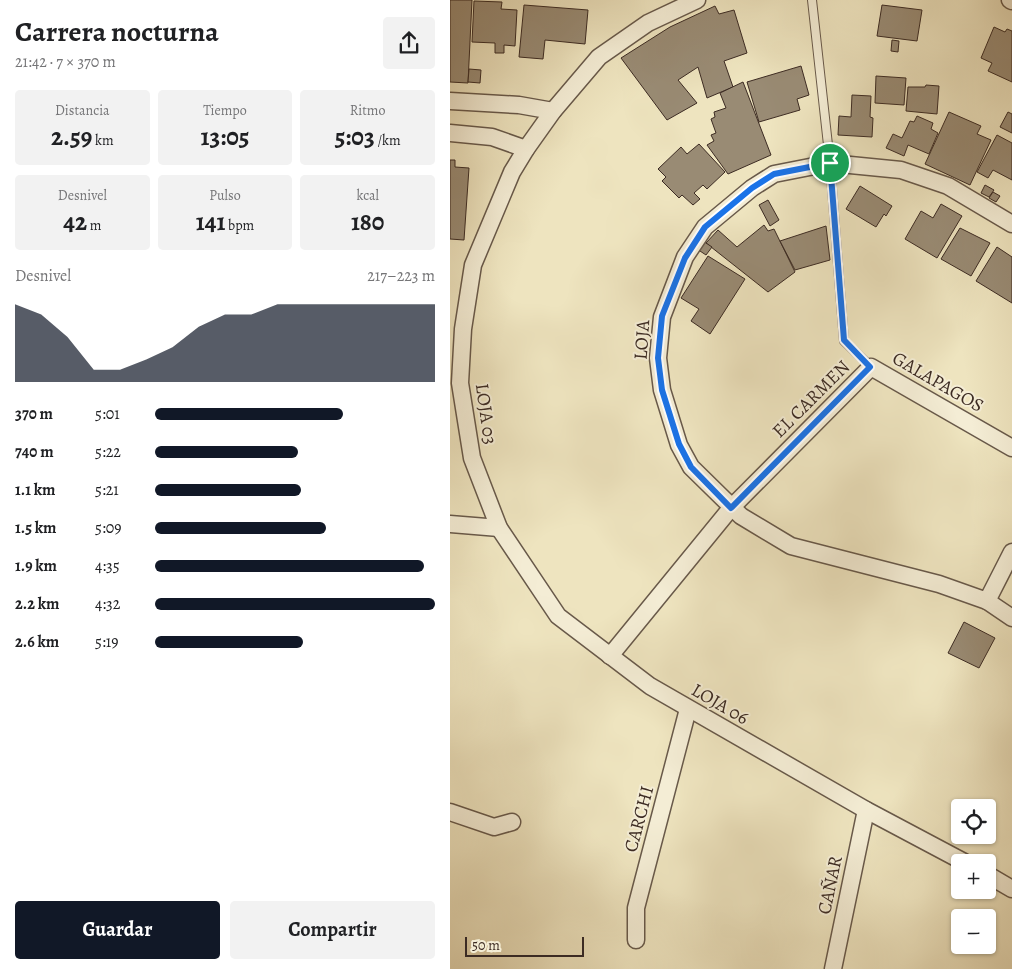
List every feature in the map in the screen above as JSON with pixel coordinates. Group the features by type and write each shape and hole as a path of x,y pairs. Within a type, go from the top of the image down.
{"street":[{"path":"450,101 519,105 553,111 599,57 648,23 697,0"},
{"name":"LOJA 03","path":"499,528 472,458 460,383 463,329 473,265 512,172 526,148 553,111"},
{"path":"450,133 492,137 526,148"},
{"name":"LOJA","path":"987,601 900,573 791,546 761,530 731,508 691,467 679,444 670,421 661,382 658,358 662,316 685,258 705,227 752,188 774,174 830,163 908,172 948,186 1012,224"},
{"name":"GALAPAGOS","path":"870,367 1012,448"},
{"name":"EL CARMEN","path":"610,656 731,508 870,367"},
{"path":"450,524 499,528"},
{"name":"LOJA 06","path":"499,528 558,616 650,686 866,810 951,855"},
{"path":"1012,552 987,601 1012,618"},
{"name":"CARCHI","path":"636,940 636,908 688,709"},
{"name":"CAÑAR","path":"833,969 866,810"},
{"path":"450,812 494,827 512,822"},
{"path":"996,880 1012,889"}],"lane":[{"name":"EL CARMEN","path":"812,0 830,163 844,340 870,367"}],"building":[{"path":"450,0 472,0 468,83 450,82"},
{"path":"474,1 502,2 501,9 517,10 515,46 504,45 504,53 495,53 495,43 472,42"},
{"path":"524,5 588,10 585,44 545,40 543,59 519,57"},
{"path":"882,5 922,10 917,41 877,36"},
{"path":"715,6 719,14 734,10 747,53 724,61 733,87 707,98 698,67 678,80 697,103 667,120 621,58 670,27"},
{"path":"994,27 1005,32 1007,29 1012,31 1012,82 988,71 992,63 981,58"},
{"path":"892,40 899,41 898,52 891,51"},
{"path":"801,66 809,95 797,99 800,110 759,122 747,82"},
{"path":"469,69 481,70 480,83 468,82"},
{"path":"876,76 906,78 904,105 875,103"},
{"path":"743,82 771,155 728,174 707,145 714,141 711,135 716,133 711,119 715,117 714,112 726,108 720,93"},
{"path":"926,85 939,86 937,114 906,111 908,87 925,87"},
{"path":"852,95 871,96 870,117 873,118 872,137 838,135 839,116 851,117"},
{"path":"949,112 981,126 977,134 991,140 970,185 925,164"},
{"path":"1008,112 1012,114 1012,133 1000,127"},
{"path":"917,116 933,123 931,129 938,133 929,154 908,145 904,156 886,148 893,134 902,138 910,121 914,122"},
{"path":"997,135 1012,143 1012,180 993,170 988,178 977,172"},
{"path":"699,144 725,172 707,189 703,185 694,193 700,199 693,205 682,195 679,198 662,181 666,177 658,169 681,147 687,154"},
{"path":"450,160 455,160 455,167 469,168 464,240 450,239"},
{"path":"985,185 994,190 989,197 981,193"},
{"path":"860,186 892,206 886,216 884,214 876,227 846,209"},
{"path":"993,192 1000,196 996,202 989,198"},
{"path":"768,200 779,220 770,226 759,205"},
{"path":"941,204 962,216 937,258 905,239 921,211 933,218"},
{"path":"764,225 768,231 774,229 795,272 768,292 706,243 718,230 737,247"},
{"path":"826,226 830,260 795,270 780,241"},
{"path":"960,228 990,243 971,276 941,259"},
{"path":"703,241 712,247 706,255 697,249"},
{"path":"997,247 1012,257 1012,303 976,281"},
{"path":"708,256 745,279 710,334 691,321 699,309 681,298"},
{"path":"964,622 995,638 979,668 948,653"}],"route":[{"path":"830,163 844,340 870,367 731,508 691,467 670,421 662,390 658,358 662,316 685,258 705,227 752,188 774,174 830,163"}]}
